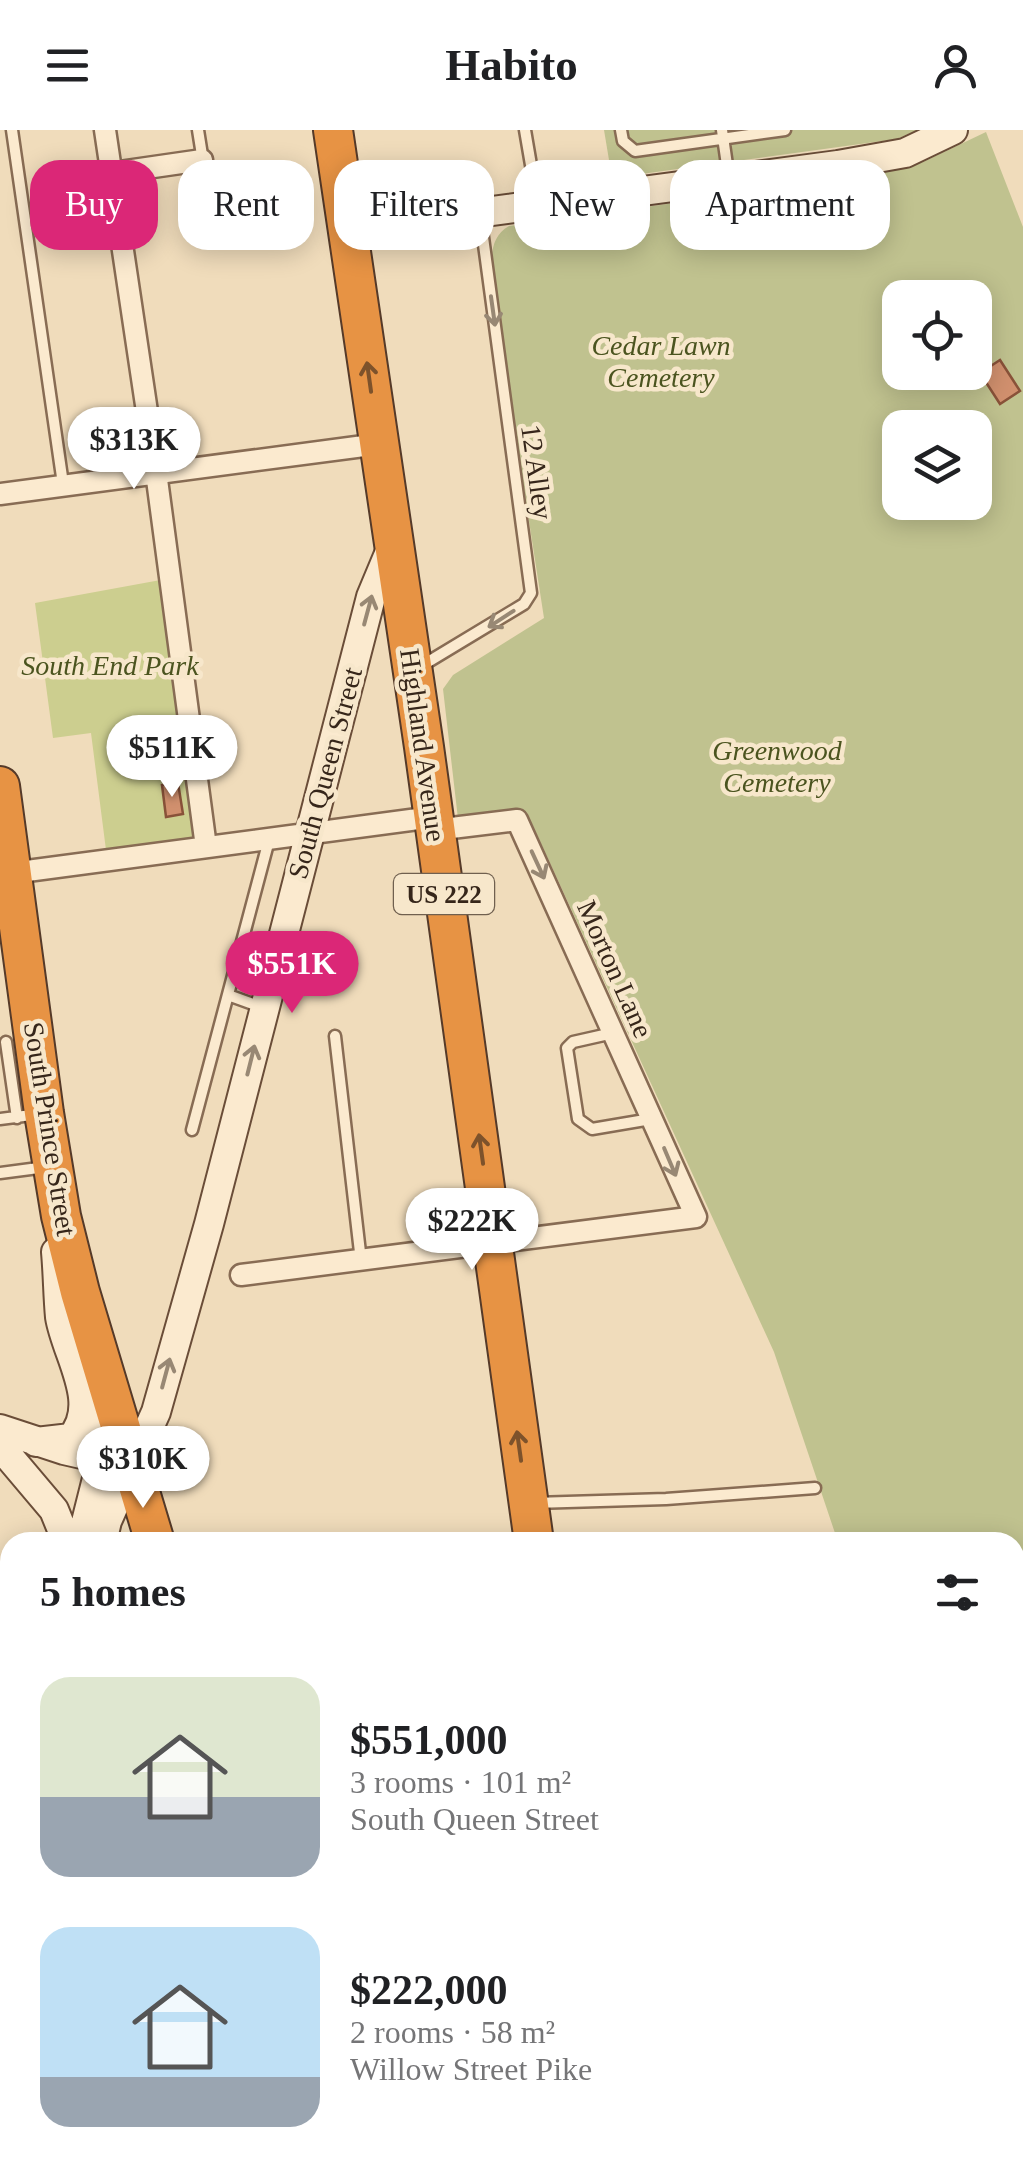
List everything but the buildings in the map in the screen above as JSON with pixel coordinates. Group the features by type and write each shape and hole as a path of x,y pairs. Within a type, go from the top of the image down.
{"highway":[{"name":"US 222","path":"333,130 338,160"},
{"name":"US 222","path":"352,250 394,542"},
{"name":"Highland Avenue","path":"394,542 492,1245"},
{"name":"South Prince Street","path":"0,786 14,946 13,1041 31,1115 52,1166 118,1462 150,1532"},
{"name":"US 222","path":"492,1245 532,1532"}],"main road":[{"path":"860,160 905,153 953,130"},
{"name":"South Queen Street","path":"118,1462 156,1412 371,597 394,542"},
{"path":"36,1442 71,1438 79,1430 82,1418 82,1392 60,1316 51,1212 52,1166"},
{"path":"59,1278 118,1462 104,1532"},
{"path":"0,1429 118,1462"},
{"path":"0,1446 54,1510 63,1532"},
{"path":"86,1532 118,1462"}],"street":[{"path":"105,130 110,160"},
{"path":"123,250 206,847"},
{"path":"0,494 379,444"},
{"name":"Morton Lane","path":"434,823 518,820 696,1217 492,1245"},
{"path":"6,874 310,833 434,823"},
{"path":"242,1275 492,1245"}],"lane":[{"path":"12,130 63,484"},
{"path":"198,130 202,160"},
{"path":"526,130 531,160"},
{"path":"621,130 622,141 636,151 723,134 784,130"},
{"path":"723,134 727,160"},
{"name":"12 Alley","path":"412,671 524,604 531,593 485,250"},
{"path":"192,1130 270,838"},
{"path":"228,995 264,1008"},
{"path":"615,1033 573,1042 568,1048 578,1119 592,1129 652,1119"},
{"path":"334,1036 361,1261"},
{"path":"0,1120 31,1115"},
{"path":"0,1174 52,1166"},
{"path":"528,1503 666,1500 815,1488"}],"green space":[{"path":"604,130 917,130 897,139 744,160 670,160 670,170 650,173 650,160 609,160"},
{"name":"Greenwood Cemetery","path":"986,132 1023,227 1023,1532 835,1532 774,1352 528,815 458,819 443,689 453,675 544,618 492,282 497,237 514,225 514,250 650,250 650,206 670,204 670,250 890,250 890,170 923,162"},
{"name":"South End Park","path":"166,579 200,837 106,850 91,733 53,738 35,603"}],"park label":[{"name":"Cedar Lawn Cemetery","path":"661,361"}]}
